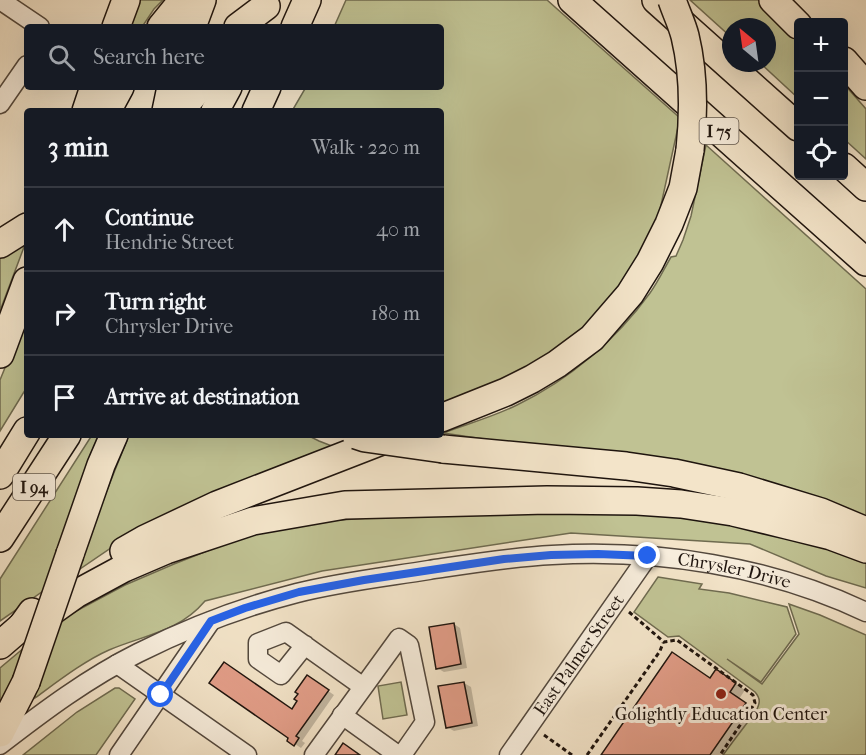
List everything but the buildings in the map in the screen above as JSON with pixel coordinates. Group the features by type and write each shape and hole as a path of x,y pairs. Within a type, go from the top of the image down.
{"highway":[{"path":"117,24 126,0"},
{"path":"163,24 183,0"},
{"path":"193,24 202,0"},
{"path":"296,24 308,0"},
{"name":"I 75","path":"572,0 866,262"},
{"path":"656,0 797,126"},
{"path":"444,417 532,379 592,338 630,294 650,262 669,224 683,188 693,117 692,76 685,36 672,0"},
{"path":"773,0 794,21"},
{"path":"793,0 809,18"},
{"path":"243,24 264,11"},
{"path":"848,66 866,86"},
{"path":"87,108 93,90"},
{"path":"109,108 118,90"},
{"path":"167,108 170,90"},
{"path":"182,108 198,90"},
{"path":"217,108 226,90"},
{"path":"257,108 266,90"},
{"path":"848,171 866,187"},
{"path":"0,244 24,228"},
{"path":"0,354 24,291"},
{"name":"I 94","path":"0,475 24,436"},
{"name":"I 94","path":"0,538 65,438"},
{"path":"0,734 26,682 101,465 113,438"},
{"path":"365,438 443,449 626,466 674,473 739,487 821,512 866,531"},
{"path":"0,645 22,626 32,612 87,573 145,539 217,505 390,438"},
{"path":"22,626 38,621 76,594 124,568 166,550 253,521 345,505 547,500 681,504 733,512 787,525 831,536 866,549"}],"street":[{"path":"0,0 36,24"},
{"path":"0,104 24,69"},
{"name":"Chrysler Drive","path":"0,745 55,702 101,672 138,653 245,608 299,592 364,580 504,559 551,555 648,556 728,567 772,578 815,591 866,612"},
{"name":"East Palmer Street","path":"509,755 648,556"},
{"path":"119,755 211,621"},
{"path":"314,755 362,686 399,638 409,645 425,722 400,755 342,716"},
{"path":"305,645 362,686"},
{"path":"117,664 247,755"}],"path":[{"path":"629,612 664,642 677,640 753,695 755,703 720,755"},
{"path":"587,755 664,642"},
{"path":"544,735 572,755"}],"green space":[{"path":"134,0 163,0 144,24 125,24"},
{"path":"346,0 547,0 680,118 656,228 607,316 542,367 444,408 444,108 294,108 304,90 444,90 444,24 335,24"},
{"path":"690,0 760,0 776,12 794,31 794,94 770,72 776,72 776,18 722,18 722,29"},
{"path":"848,89 866,109 866,159 848,143"},
{"path":"706,145 866,289 866,518 533,446 444,433 517,405 555,384 590,357 622,327 650,293 671,257 676,256 691,216"},
{"path":"24,241 24,247 0,311 0,254"},
{"path":"24,321 24,392 0,431 0,380"},
{"path":"90,438 105,438 46,589 0,621 0,579"},
{"path":"128,438 313,438 337,448 153,527 111,548 74,573"},
{"path":"487,513 656,514 734,525 793,538 866,561 866,588 826,576 750,544 571,533 322,571 205,601 184,620 160,632 109,650 71,672 35,698 36,688 10,685 0,703 0,668 65,617 125,585 245,536 302,522"},
{"path":"658,577 702,584 699,589 729,593 787,607 796,634 761,682 727,659 762,684 799,634 789,604 866,635 865,755 723,755 756,711 759,699 755,692 679,636 668,637 634,612"},
{"path":"401,682 407,715 383,719 378,686"},
{"path":"115,688 119,688 135,699 96,755 23,755 77,712"}],"place":[{"name":"Golightly Education Center","path":"721,694"}],"route":[{"path":"161,695 211,621 299,592 504,559 598,554 648,556"}]}
